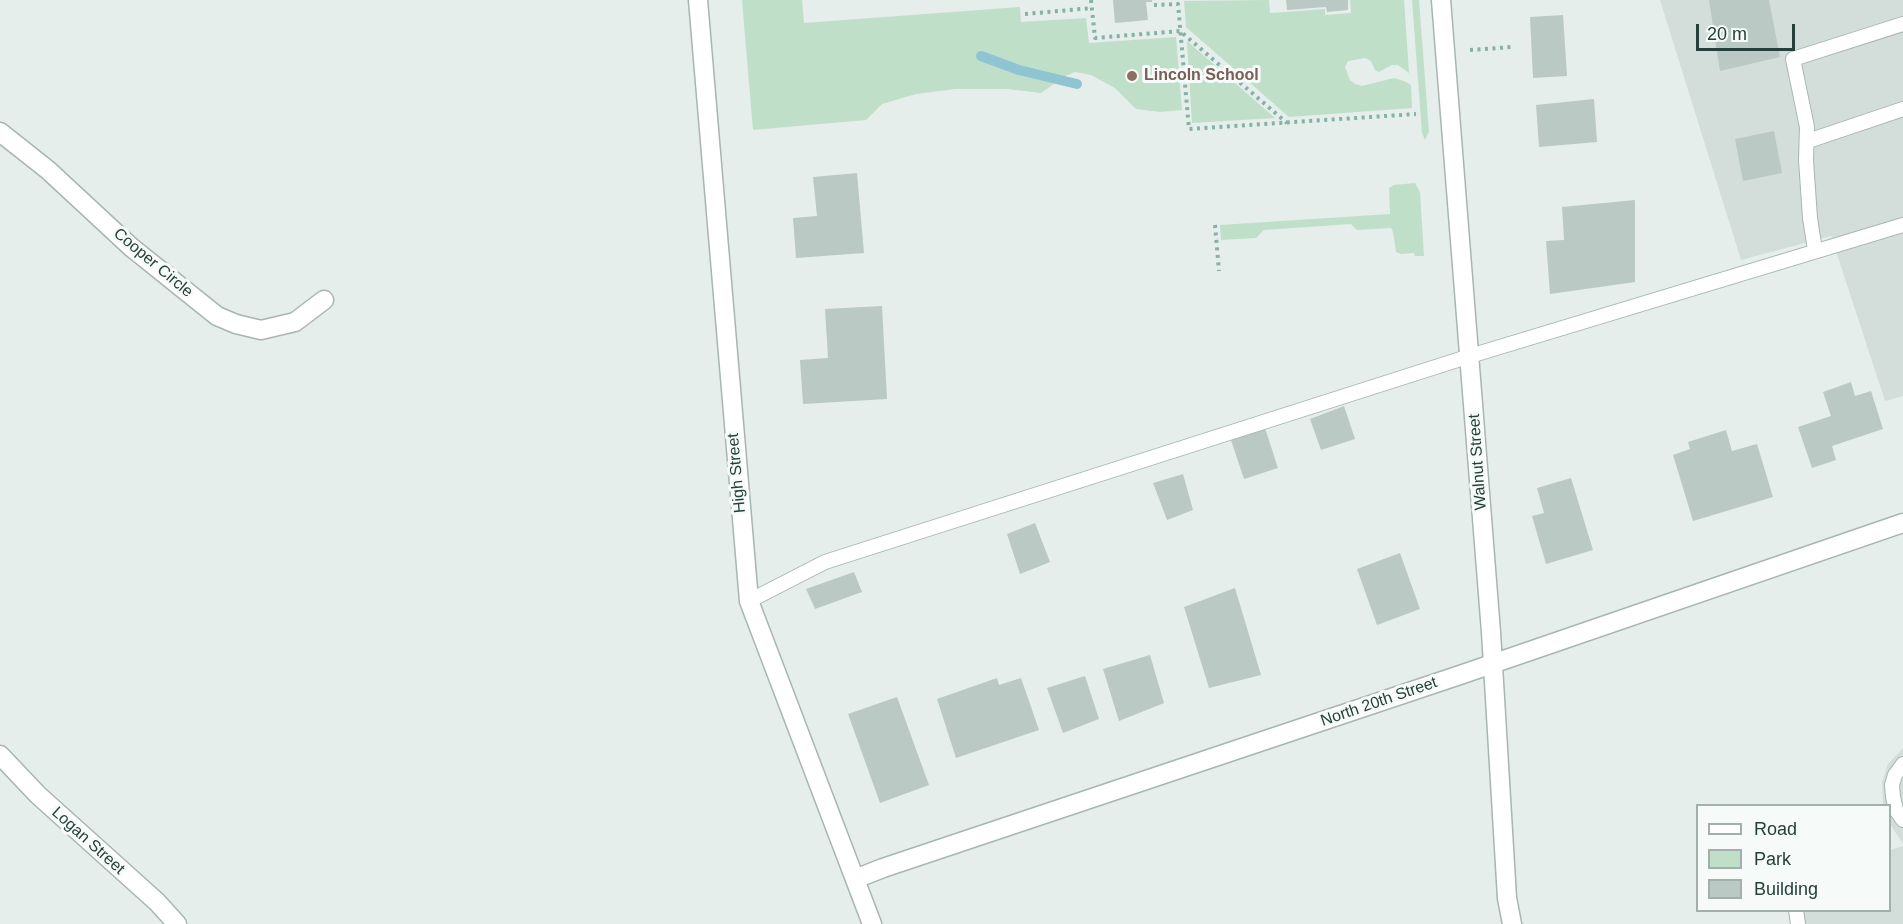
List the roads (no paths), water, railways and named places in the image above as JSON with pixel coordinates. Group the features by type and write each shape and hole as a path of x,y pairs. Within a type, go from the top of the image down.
{"street":[{"name":"High Street","path":"698,0 749,601 872,924"},
{"name":"Walnut Street","path":"1441,0 1493,663 1507,898 1512,924"},
{"name":"Cooper Circle","path":"0,132 48,170 131,247 217,316 236,324 261,330 294,322 324,300"},
{"name":"North 20th Street","path":"855,879 1903,523"},
{"name":"Logan Street","path":"0,755 38,795 157,902 177,924"}],"lane":[{"path":"1815,250 1807,172 1808,141 1802,97 1793,59 1903,24"},
{"path":"1808,141 1903,110"},
{"path":"749,601 825,562 1470,356 1903,225"},
{"path":"1903,764 1894,776 1892,785 1896,810 1903,820"}],"waterway":[{"path":"981,56 1019,70 1077,84"}],"place":[{"name":"Lincoln School","path":"1132,76"}]}
